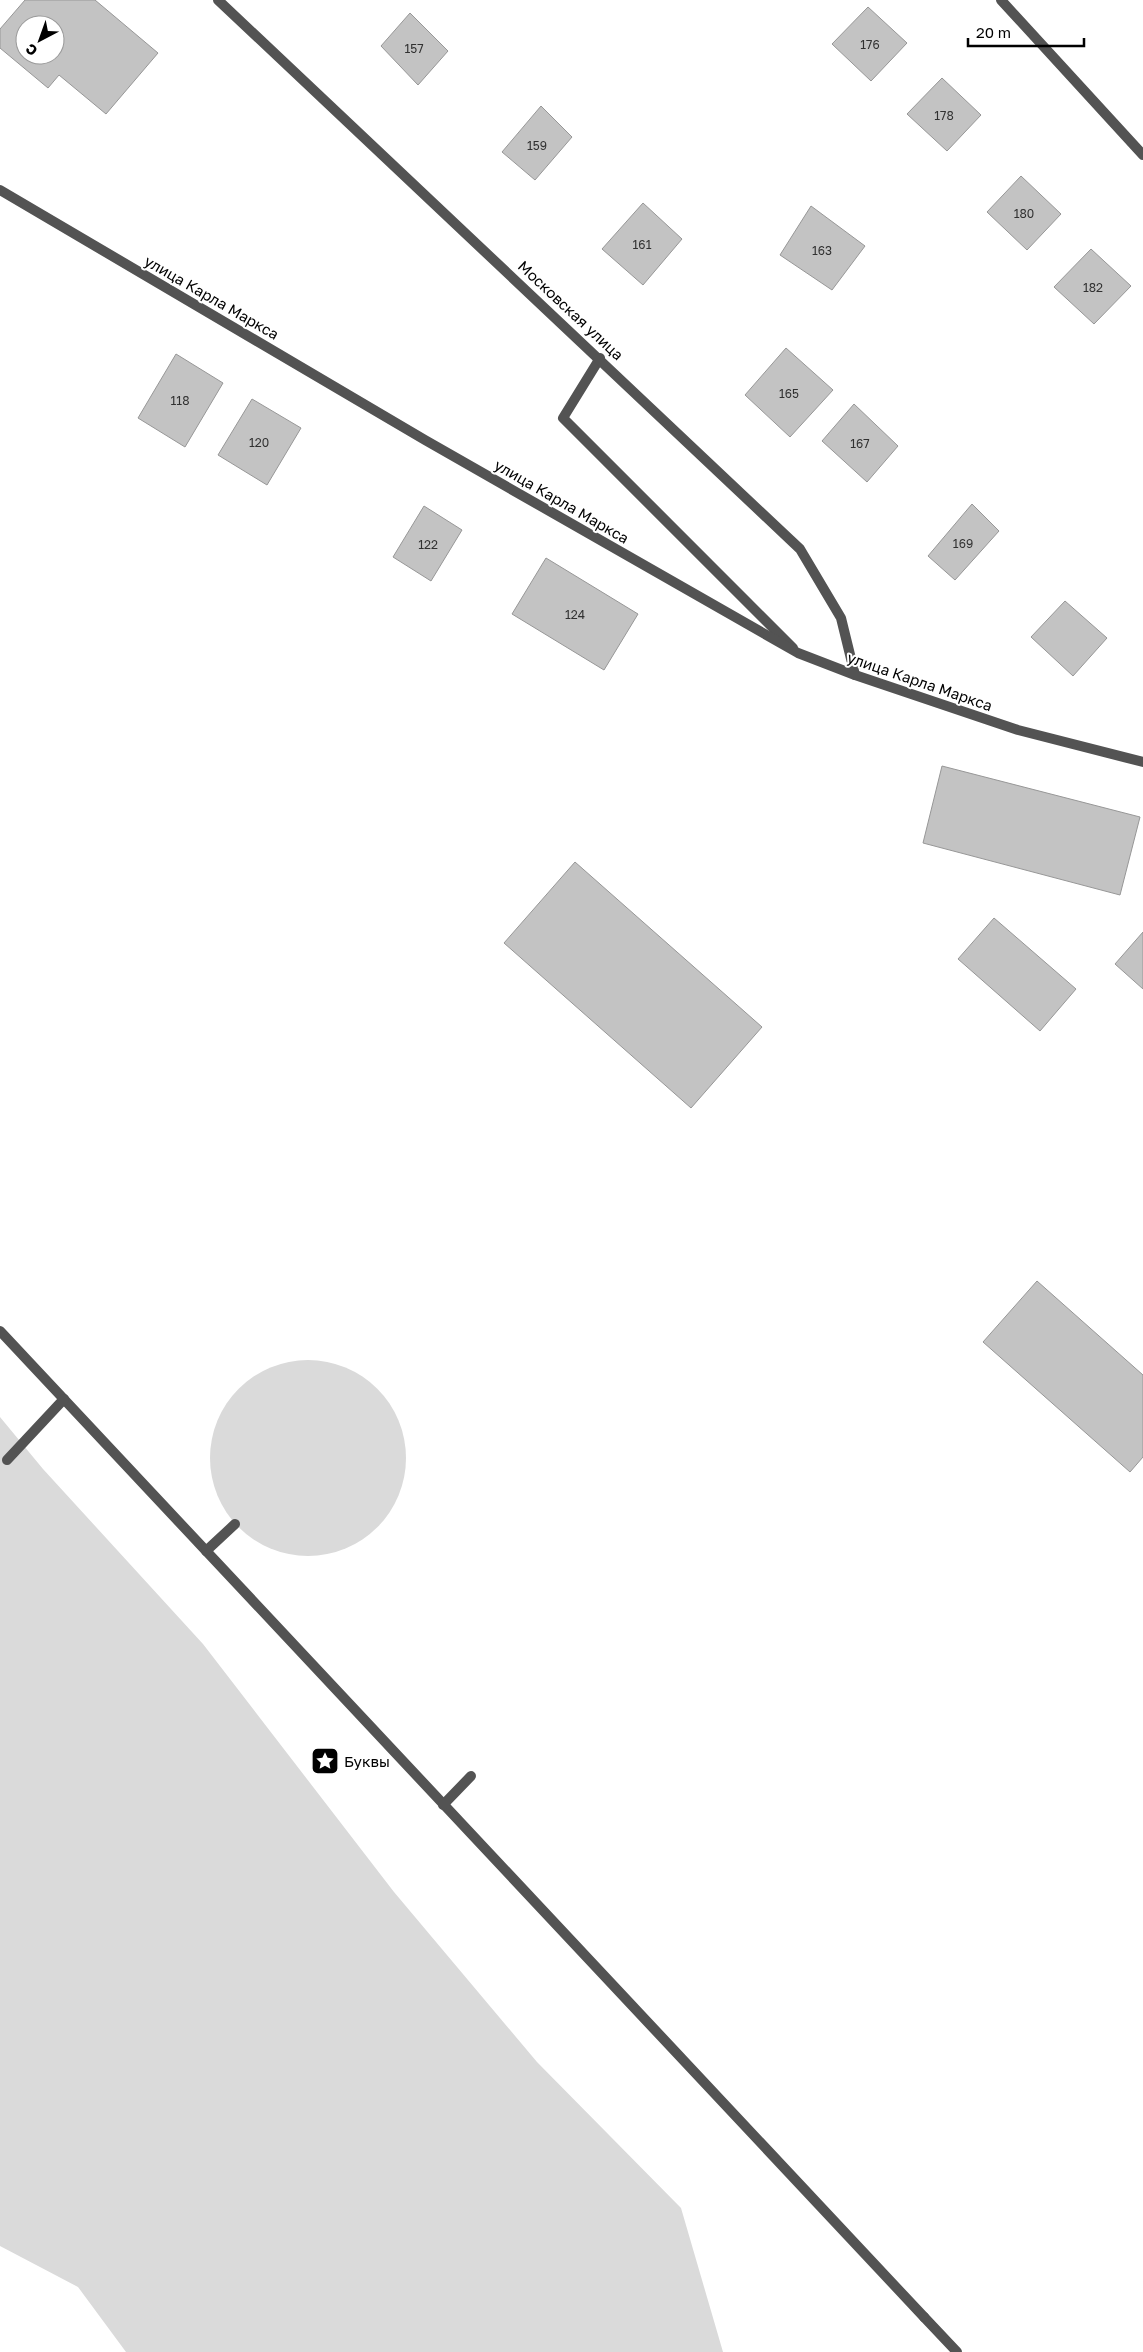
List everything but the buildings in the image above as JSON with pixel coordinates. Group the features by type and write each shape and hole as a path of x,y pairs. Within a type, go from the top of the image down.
{"street":[{"name":"Московская улица","path":"218,0 800,548 841,618 855,675"},
{"path":"1001,0 1143,154"},
{"name":"улица Карла Маркса","path":"0,190 425,440 798,653 855,675 1018,730 1143,762"},
{"path":"600,358 563,418 798,653"},
{"path":"0,1331 957,2352"},
{"path":"7,1460 64,1399"},
{"path":"206,1551 235,1524"},
{"path":"443,1805 471,1776"}],"shaded area":[{"path":"308,1360 327,1362 345,1368 362,1377 377,1389 389,1404 398,1421 404,1439 406,1458 404,1477 398,1495 389,1512 377,1527 362,1539 345,1548 327,1554 308,1556 289,1554 271,1548 254,1539 239,1527 227,1512 218,1495 212,1477 210,1458 212,1439 218,1421 227,1404 239,1389 254,1377 271,1368 289,1362"},
{"path":"0,1417 43,1469 203,1644 394,1892 537,2062 681,2208 723,2352 126,2352 78,2287 0,2246"}],"place":[{"name":"Буквы","path":"325,1761"}]}
